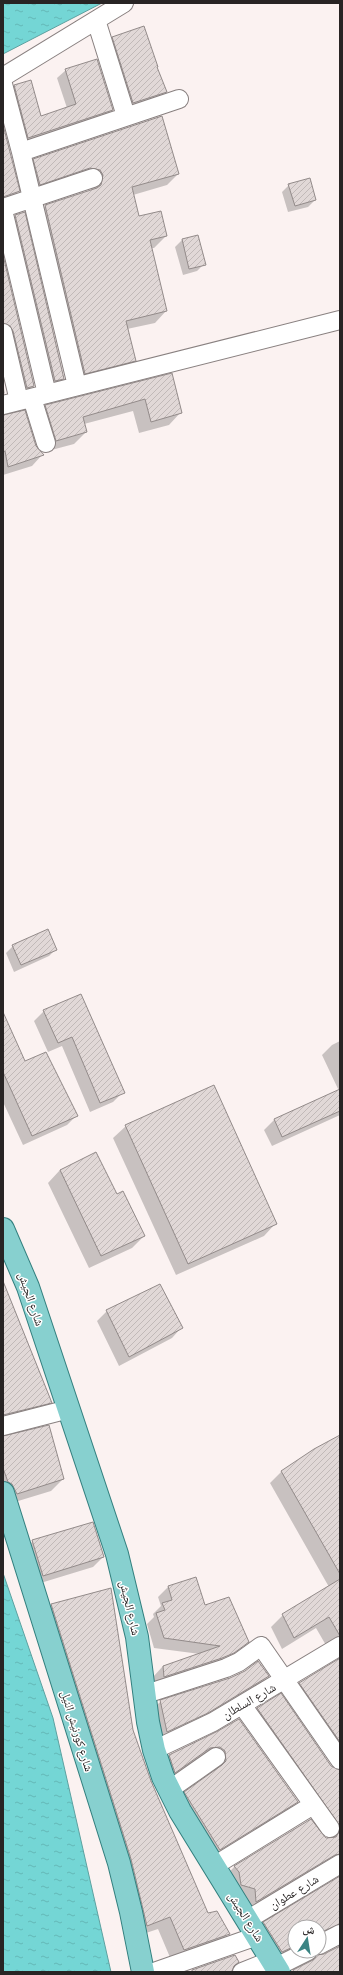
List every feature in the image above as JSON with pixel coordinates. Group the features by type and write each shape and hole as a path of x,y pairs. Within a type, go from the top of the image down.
{"main road":[{"name":"شارع الجيش","path":"3,1229 28,1287 125,1582 137,1637 146,1694 148,1722 154,1750 169,1790 276,1966"},
{"name":"شارع كورنيش النيل","path":"3,1493 119,1863 143,1972"}],"street":[{"path":"3,77 124,3"},
{"path":"96,20 126,116"},
{"path":"3,84 21,152 77,386"},
{"path":"21,152 179,99"},
{"path":"25,400 3,209 32,197 93,178"},
{"path":"25,400 340,320"},
{"path":"3,333 25,400 46,443"},
{"path":"3,1426 69,1409"},
{"path":"146,1694 234,1665 261,1646 340,1760"},
{"name":"شارع السلطان","path":"154,1750 183,1737 242,1705 340,1647"},
{"path":"242,1705 330,1828"},
{"path":"169,1790 216,1757"},
{"path":"214,1866 313,1805"},
{"name":"شارع عطوان","path":"154,1972 252,1928 340,1864"},
{"path":"327,1941 340,1934"},
{"path":"242,1972 276,1966 291,1959"}],"water":[{"path":"3,3 102,3 3,54"},
{"path":"3,1573 53,1718 111,1972 3,1972"}],"building":[{"path":"144,26 157,67 167,92 133,103 112,37"},
{"path":"97,59 113,110 28,138 14,85 31,80 41,116 76,104 65,69"},
{"path":"162,116 179,174 132,187 139,216 161,211 167,236 150,240 167,311 126,321 136,361 85,374 45,205 97,188 101,185 103,175 100,170 90,168 40,185 33,159"},
{"path":"3,125 20,191 3,197"},
{"path":"310,178 316,200 295,206 288,184"},
{"path":"25,212 64,379 55,381 15,215"},
{"path":"198,235 206,265 189,269 182,239"},
{"path":"3,255 34,386 27,388 13,331 10,326 3,323"},
{"path":"172,373 182,413 151,422 145,399 83,417 87,432 56,441 45,405"},
{"path":"25,410 36,446 44,455 8,467 5,451 3,452 3,415"},
{"path":"48,929 57,950 21,965 12,945"},
{"path":"81,994 125,1093 100,1103 72,1037 58,1043 43,1010"},
{"path":"3,1012 25,1061 46,1052 78,1116 32,1136 3,1072"},
{"path":"214,1085 277,1224 188,1264 125,1125"},
{"path":"340,1089 340,1111 282,1137 274,1119"},
{"path":"96,1152 117,1194 123,1191 145,1236 101,1256 60,1170"},
{"path":"3,1281 52,1403 3,1415"},
{"path":"160,1284 183,1328 129,1357 106,1310"},
{"path":"49,1425 64,1479 17,1494 12,1484 8,1482 3,1468 3,1436"},
{"path":"340,1435 340,1574 281,1471 314,1449"},
{"path":"93,1522 104,1557 43,1576 32,1540"},
{"path":"196,1577 205,1605 229,1597 249,1642 234,1653 222,1658 164,1677 163,1666 220,1646 164,1638 156,1613 165,1610 162,1603 172,1600 168,1586"},
{"path":"340,1579 340,1636 329,1617 294,1638 282,1614"},
{"path":"111,1588 133,1730 151,1781 208,1913 217,1911 230,1934 184,1950 170,1917 147,1926 131,1859 51,1604"},
{"path":"340,1658 340,1742 299,1683"},
{"path":"258,1661 269,1676 208,1713 167,1732 160,1700 230,1678 245,1671"},
{"path":"281,1693 331,1766 340,1770 340,1826 257,1708"},
{"path":"239,1719 298,1802 220,1850 184,1792 226,1761 225,1751 220,1747 210,1748 175,1773 169,1755"},
{"path":"311,1819 326,1838 336,1837 340,1830 340,1854 335,1855 256,1902 255,1889 241,1885 239,1872 234,1866"},
{"path":"340,1876 340,1924 327,1930 327,1919 287,1919 287,1950 282,1952 263,1922"},
{"path":"340,1946 340,1972 294,1972 293,1970 314,1959 327,1959 327,1952"},
{"path":"235,1955 239,1962 234,1966 232,1972 192,1972 192,1970"}]}
